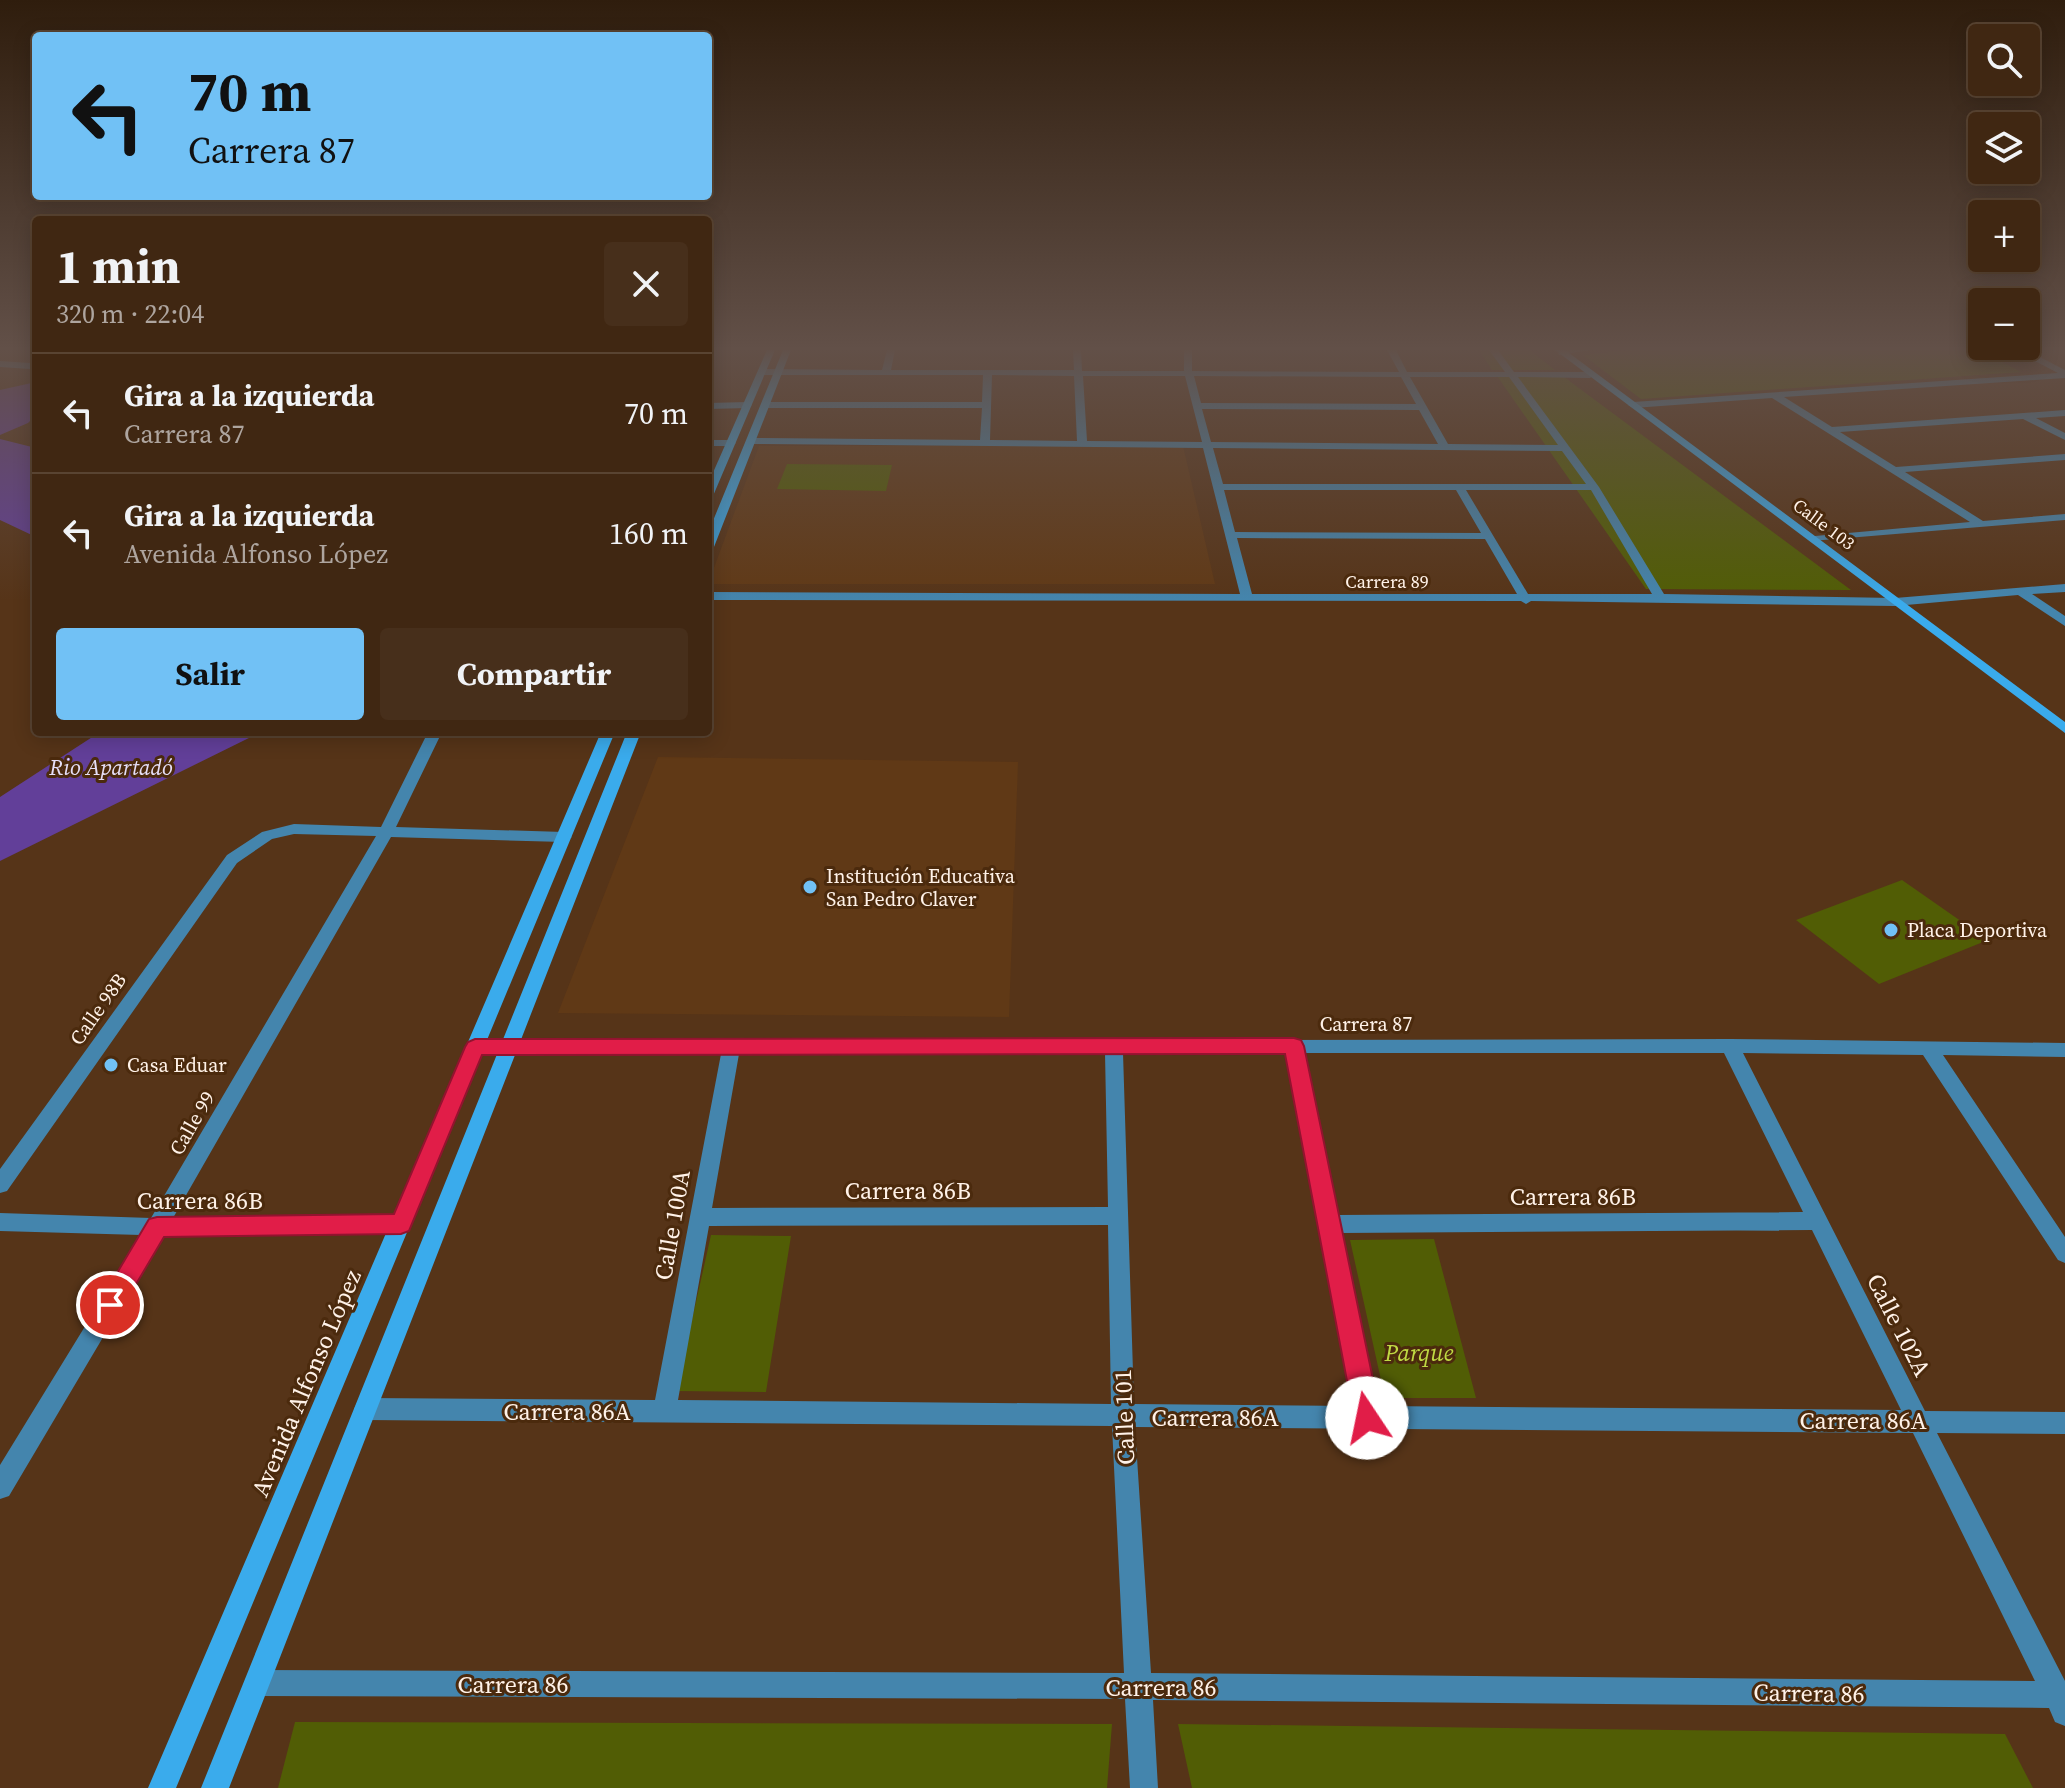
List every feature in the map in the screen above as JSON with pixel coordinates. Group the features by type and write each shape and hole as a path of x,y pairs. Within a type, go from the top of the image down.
{"street":[{"path":"712,484 735,433"},
{"path":"712,537 755,433"},
{"path":"985,443 986,433"},
{"path":"1081,433 1082,444"},
{"path":"1204,433 1247,598"},
{"path":"1437,433 1444,446"},
{"path":"1555,433 1594,487 1660,598"},
{"name":"Calle 103","path":"1672,433 2065,729"},
{"path":"1836,433 1982,525"},
{"path":"752,441 1565,448"},
{"path":"712,443 731,443"},
{"path":"1894,470 2065,457"},
{"path":"1218,487 1594,487"},
{"path":"1460,488 1526,600"},
{"path":"1815,539 2065,517"},
{"path":"1231,535 1488,536"},
{"name":"Carrera 89","path":"712,596 1660,598 1895,602 2065,588"},
{"path":"2022,593 2065,622"},
{"name":"Calle 99","path":"0,1487 157,1227 385,834 433,736"},
{"name":"Avenida Alfonso López","path":"162,1788 606,736"},
{"path":"215,1788 632,736"},
{"name":"Calle 98B","path":"0,1185 232,859 267,835 294,829 385,834"},
{"path":"385,834 564,837"},
{"name":"Calle 101","path":"1114,1046 1123,1416 1144,1788"},
{"path":"1294,1046 1367,1418"},
{"name":"Carrera 87","path":"475,1047 1730,1046 2065,1050"},
{"name":"Calle 102A","path":"1730,1046 2062,1701"},
{"name":"Calle 100A","path":"665,1411 731,1048"},
{"path":"1929,1049 2057,1229 2065,1254"},
{"name":"Carrera 86B","path":"699,1217 1118,1216"},
{"name":"Carrera 86B","path":"1329,1224 1817,1221"},
{"name":"Carrera 86B","path":"0,1222 157,1227 401,1224"},
{"name":"Carrera 86A","path":"366,1409 2065,1423"},
{"name":"Carrera 86","path":"257,1683 1138,1686 2062,1701"}],"shaded area":[{"path":"759,446 1183,446 1215,584 712,584 712,573"},
{"name":"Institución Educativa San Pedro Claver","path":"658,757 1018,762 1009,1017 558,1013"}],"green space":[{"path":"1537,433 1640,433 1851,590 1646,589"},
{"path":"787,464 892,465 886,491 777,489"},
{"name":"Placa Deportiva","path":"1902,880 1988,940 1879,984 1796,920"},
{"path":"711,1235 791,1236 766,1392 676,1391"},
{"name":"Parque","path":"1434,1239 1476,1398 1385,1398 1350,1240"},
{"path":"295,1722 1112,1724 1107,1788 278,1788"},
{"path":"1178,1724 2005,1734 2033,1788 1192,1788"}],"water":[{"path":"0,441 12,454 32,459 32,535 0,520"},
{"name":"Rio Apartadó","path":"94,736 253,736 0,861 0,797"}],"waterway":[{"path":"0,449 32,457"}],"place":[{"name":"Institución Educativa San Pedro Claver","path":"810,887"},
{"name":"Placa Deportiva","path":"1891,930"},
{"name":"Casa Eduar","path":"111,1065"}],"route":[{"path":"110,1305 157,1227 401,1224 475,1047 1294,1046 1367,1418"}]}
